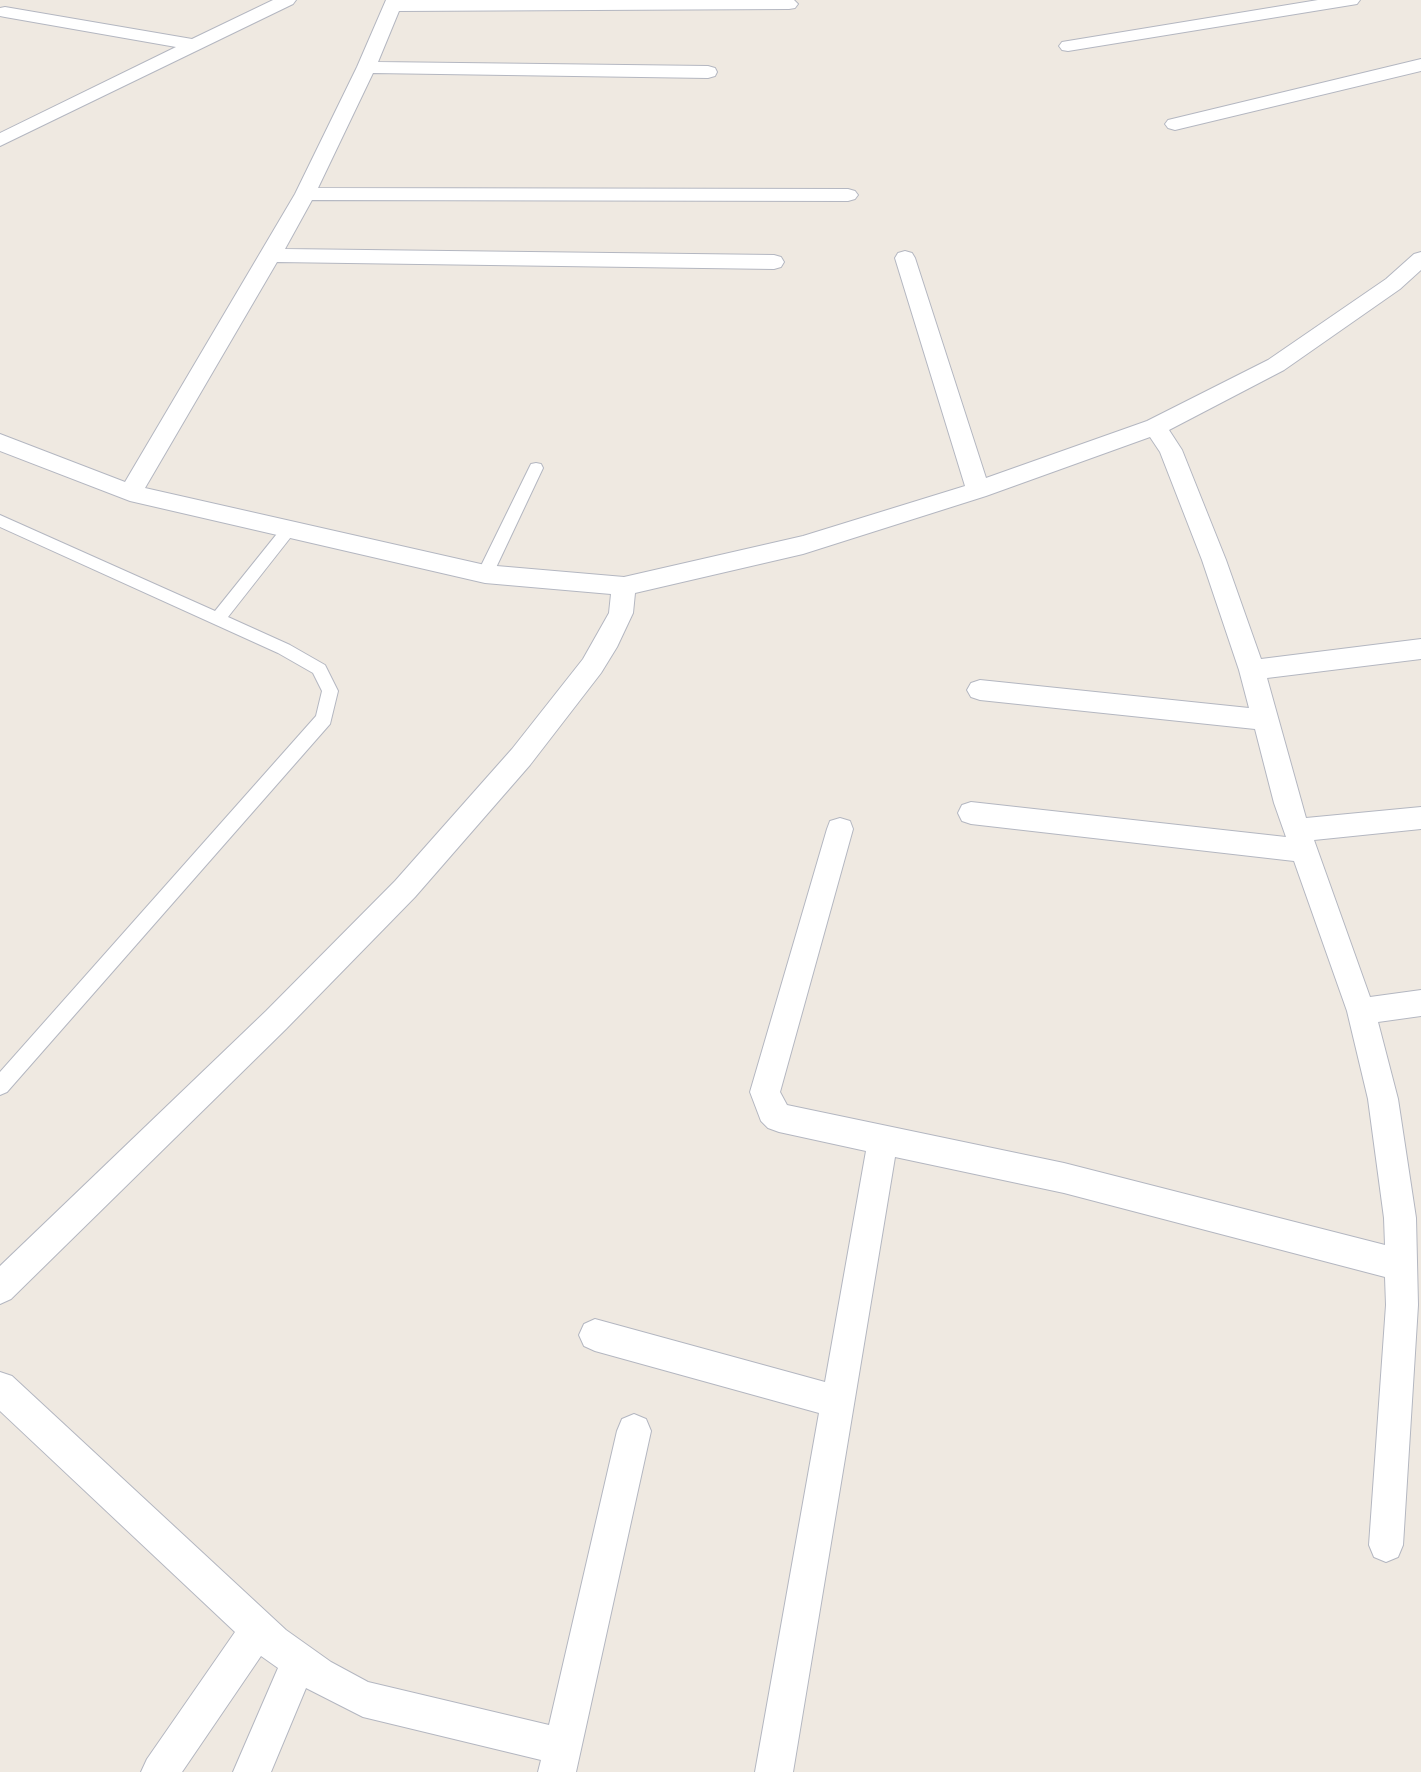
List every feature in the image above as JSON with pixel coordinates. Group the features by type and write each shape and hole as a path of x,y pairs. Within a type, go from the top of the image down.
{"street":[{"path":"2,14 22,0"},
{"path":"249,0 283,2"},
{"path":"1068,46 1351,0"},
{"path":"0,140 283,2"},
{"path":"130,492 271,255 305,194 366,67 393,3 789,4"},
{"path":"2,14 195,45"},
{"path":"1175,124 1421,65"},
{"path":"366,67 708,72"},
{"path":"305,194 848,196"},
{"path":"271,255 774,262"},
{"path":"905,258 978,490"},
{"path":"0,442 130,492 289,529 485,574 624,586 803,545 978,490 1155,427 1276,365 1393,284 1418,262"},
{"path":"1155,427 1171,450 1214,560 1252,670 1300,841 1361,1011 1383,1099 1400,1218 1402,1306 1386,1545"},
{"path":"0,1288 276,1020 405,889 522,757 592,666 608,640 621,613 624,586"},
{"path":"1252,670 1421,649"},
{"path":"980,690 1265,720"},
{"path":"971,813 1300,841 1421,818"},
{"path":"840,829 765,1092 772,1111 779,1118 1064,1178 1401,1265"},
{"path":"1361,1011 1421,1003"},
{"path":"774,1772 884,1140"},
{"path":"595,1335 838,1402"},
{"path":"0,1388 259,1630 318,1675 363,1699 559,1759 634,1431"},
{"path":"160,1772 259,1630"},
{"path":"252,1772 299,1662"}],"lane":[{"path":"485,574 536,468"},
{"path":"0,521 284,650 319,669 330,691 324,719 0,1086"},
{"path":"218,620 289,529"}]}
